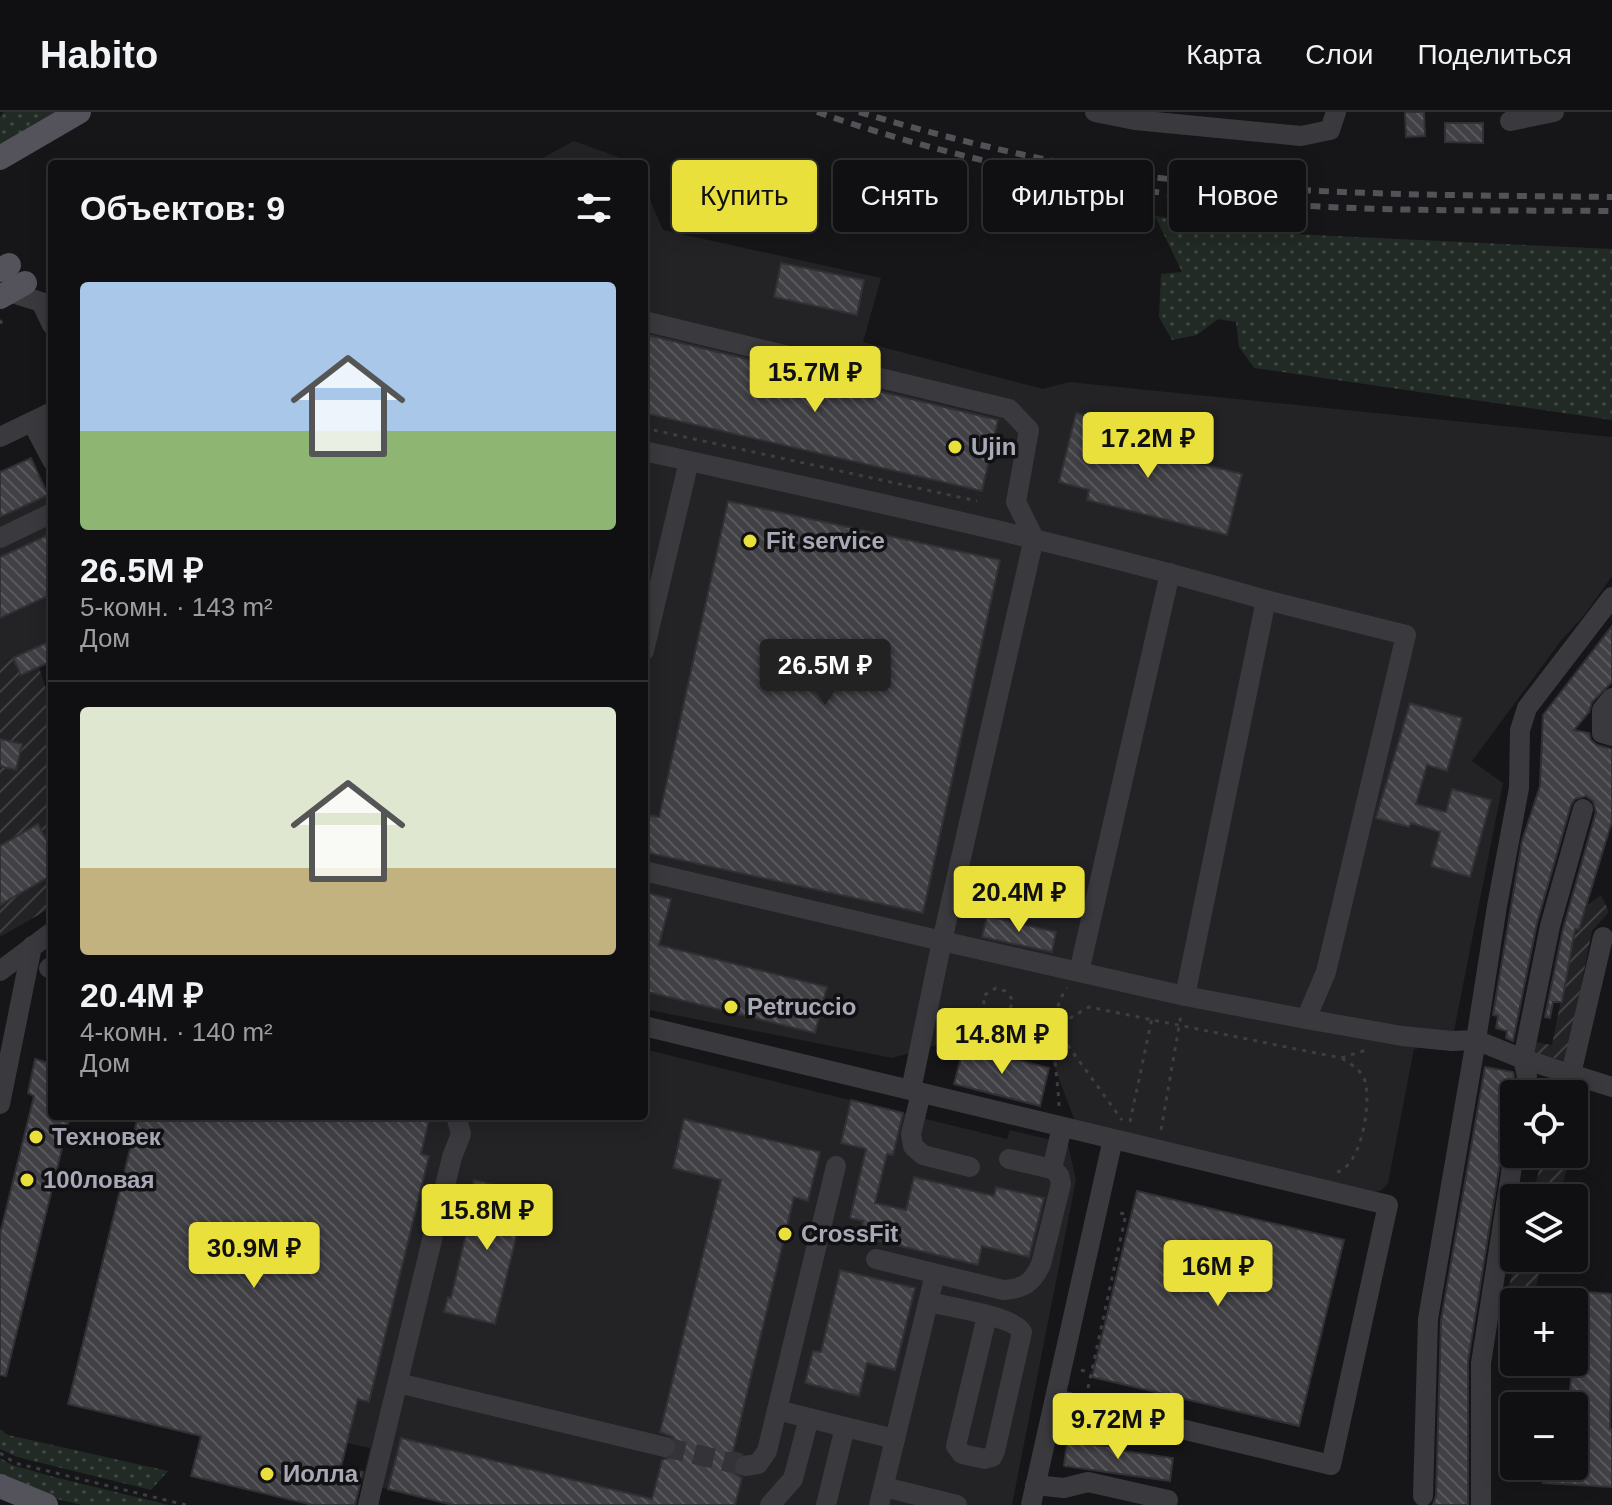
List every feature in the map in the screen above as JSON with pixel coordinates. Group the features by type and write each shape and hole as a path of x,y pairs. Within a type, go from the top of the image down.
{"main road":[{"path":"0,158 79,112"},
{"path":"0,1486 46,1505"}],"street":[{"path":"1095,112 1135,120 1301,136 1330,130 1336,112"},
{"path":"1510,121 1554,112"},
{"path":"7,283 41,302 48,317"},
{"path":"648,322 1009,409 1029,430 1016,502 1034,538 942,941 911,1134 913,1146 923,1155 970,1167"},
{"path":"0,437 48,414"},
{"path":"32,422 48,452"},
{"path":"648,452 1034,538 1406,635 1326,972 1306,1019"},
{"path":"648,634 689,461"},
{"path":"0,538 48,515"},
{"path":"1079,972 1170,573"},
{"path":"1423,1496 1428,1319 1519,788 1520,730 1527,708 1612,597"},
{"path":"1185,996 1266,600"},
{"path":"1612,698 1602,710 1602,733 1612,736"},
{"path":"1526,1080 1523,1059 1550,926 1583,809"},
{"path":"648,872 1185,996 1402,1036 1476,1040 1523,1059 1612,1087"},
{"path":"0,971 48,935"},
{"path":"1571,1074 1603,937"},
{"path":"0,1104 32,946"},
{"path":"648,1027 916,1092 1063,1121 1113,1139 1388,1205 1331,1465 1056,1399"},
{"path":"369,1505 452,1157 461,1134 457,1120"},
{"path":"1052,1169 1063,1121"},
{"path":"1113,1139 1033,1495 1088,1482 1168,1500"},
{"path":"876,1259 1003,1290 1027,1285 1036,1277 1041,1264 1061,1184 1059,1175 1052,1169 1009,1159"},
{"path":"745,1466 754,1467 765,1457 836,1166"},
{"path":"1481,1505 1481,1363 1512,1168"},
{"path":"935,1274 882,1496 957,1505"},
{"path":"929,1302 987,1316 1015,1323 1021,1329 1023,1336 995,1451 992,1457 985,1459 962,1454 956,1446 987,1316"},
{"path":"398,1383 665,1447"},
{"path":"777,1410 895,1439"},
{"path":"770,1505 793,1479 809,1418"},
{"path":"826,1505 845,1427"}],"path":[{"path":"648,429 977,501"},
{"path":"1063,1121 1055,1027 1062,995 1079,972"},
{"path":"996,988 1005,991 1013,1000 1010,1009 1004,1018 993,1019 985,1011 983,996 996,988"},
{"path":"1157,1150 1185,996"},
{"path":"1055,1027 1089,1007 1341,1058 1355,1066 1366,1083 1366,1100 1357,1154 1345,1170 1328,1174"},
{"path":"1010,1009 1055,1027 1129,1130 1152,1018"},
{"path":"1341,1058 1369,1049"},
{"path":"1084,1406 1126,1214 1111,1211"},
{"path":"0,1453 15,1463 186,1505"}],"shaded area":[{"path":"4,112 60,112 0,145 0,117"},
{"path":"574,141 626,160 538,160"},
{"path":"648,195 663,230 881,278 863,342 1043,389 1069,382 1612,437 1612,576 1472,761 1503,783 1452,1041 1414,1049 1388,1183 1382,1190 1375,1192 1076,1124 1052,1060 962,1038 892,1058 648,1010"},
{"path":"1155,216 1169,218 1169,232 1248,232 1612,249 1612,420 1254,368 1239,347 1236,322 1218,319 1197,335 1172,340 1159,317 1161,274 1182,272"},
{"path":"48,495 48,663 21,675 13,658 0,664 0,517"},
{"path":"13,658 21,675 39,667 48,695 48,909 0,937 0,664"},
{"path":"1601,895 1609,912 1592,931 1566,1061 1531,1052 1533,1042 1552,1045 1575,929 1579,928 1588,905"},
{"path":"648,1050 1007,1139 1010,1130 1068,1144 1076,1180 1012,1505 453,1505 362,1483 370,1448 347,1443 358,1399 368,1402 429,1156 421,1154 429,1120 648,1120"},
{"path":"1540,1168 1567,1168 1563,1184 1535,1184"},
{"path":"1513,1272 1540,1272 1536,1288 1509,1288"},
{"path":"0,1429 8,1435 168,1471 151,1490 17,1457 0,1449"},
{"path":"0,1458 12,1465 54,1477 169,1505 82,1505 36,1494 0,1475"}],"building":[{"path":"1405,112 1424,112 1425,136 1406,137"},
{"path":"1445,123 1483,123 1483,143 1445,142"},
{"path":"781,263 864,280 857,315 774,297"},
{"path":"648,335 998,420 982,491 648,414"},
{"path":"1076,413 1110,421 1105,440 1242,474 1227,535 1087,500 1089,490 1059,482"},
{"path":"31,458 48,495 0,517 0,472"},
{"path":"728,501 1000,560 923,913 648,853 648,815 659,817"},
{"path":"48,535 48,596 0,618 0,557"},
{"path":"1612,626 1612,682 1592,702 1589,712 1574,730 1589,733 1597,745 1612,749 1612,821 1579,929 1575,929 1562,1002 1553,1002 1550,1018 1545,1017 1563,929 1596,812 1593,801 1586,796 1575,799 1571,805 1537,923 1513,1041 1506,1038 1507,1031 1496,1028 1498,1016 1493,1015 1522,841 1540,786 1543,715"},
{"path":"48,642 48,663 21,675 13,658"},
{"path":"1410,703 1462,718 1447,771 1427,765 1416,804 1446,812 1452,789 1491,800 1470,877 1431,866 1440,832 1411,823 1409,827 1376,818"},
{"path":"0,739 22,744 16,770 0,766"},
{"path":"38,824 48,841 48,877 0,905 0,846"},
{"path":"648,893 671,899 659,945 827,987 815,1033 648,992"},
{"path":"987,916 1056,932 1052,952 982,937"},
{"path":"964,1046 1049,1068 1040,1106 954,1084"},
{"path":"35,1059 48,1063 48,1120 69,1120 6,1376 0,1375 0,1234 34,1096 28,1093"},
{"path":"1485,1067 1513,1072 1513,1080 1500,1080 1500,1163 1468,1361 1468,1505 1433,1505 1436,1496 1441,1320"},
{"path":"851,1100 903,1113 893,1155 887,1154 875,1203 906,1210 914,1177 994,1196 996,1187 1044,1198 1029,1257 982,1246 978,1265 859,1236 863,1221 850,1218 866,1149 841,1143"},
{"path":"684,1119 820,1152 808,1201 794,1197 733,1452 742,1454 733,1462 734,1473 742,1478 735,1505 453,1505 388,1489 401,1438 652,1499 662,1460 674,1456 678,1449 673,1437 660,1432 721,1180 673,1168"},
{"path":"137,1120 429,1120 421,1154 429,1156 369,1402 358,1399 341,1467 363,1472 355,1505 313,1505 191,1476 201,1436 68,1404"},
{"path":"474,1180 527,1193 495,1324 444,1312 448,1297 451,1298 474,1199 470,1198"},
{"path":"1137,1191 1344,1240 1299,1426 1092,1377"},
{"path":"840,1270 915,1288 895,1370 867,1363 859,1396 805,1383 813,1351 821,1352"},
{"path":"1588,1292 1612,1294 1612,1487 1543,1483 1543,1480 1588,1480 1588,1392 1570,1392 1571,1376 1588,1376"},
{"path":"1067,1442 1117,1447 1116,1450 1173,1458 1170,1481 1064,1466"}],"tunnel":[{"path":"665,1447 745,1466"}],"railway":[{"path":"817,112 987,161 1162,193 1362,208 1612,211"},
{"path":"859,112 1000,150 1144,176 1202,183 1436,195 1612,197"}],"place":[{"name":"Ujin","path":"955,447"},
{"name":"Fit service","path":"750,541"},
{"name":"Petruccio","path":"731,1007"},
{"name":"Техновек","path":"36,1137"},
{"name":"100ловая","path":"27,1180"},
{"name":"CrossFit","path":"785,1234"},
{"name":"Иолла","path":"267,1474"}]}
